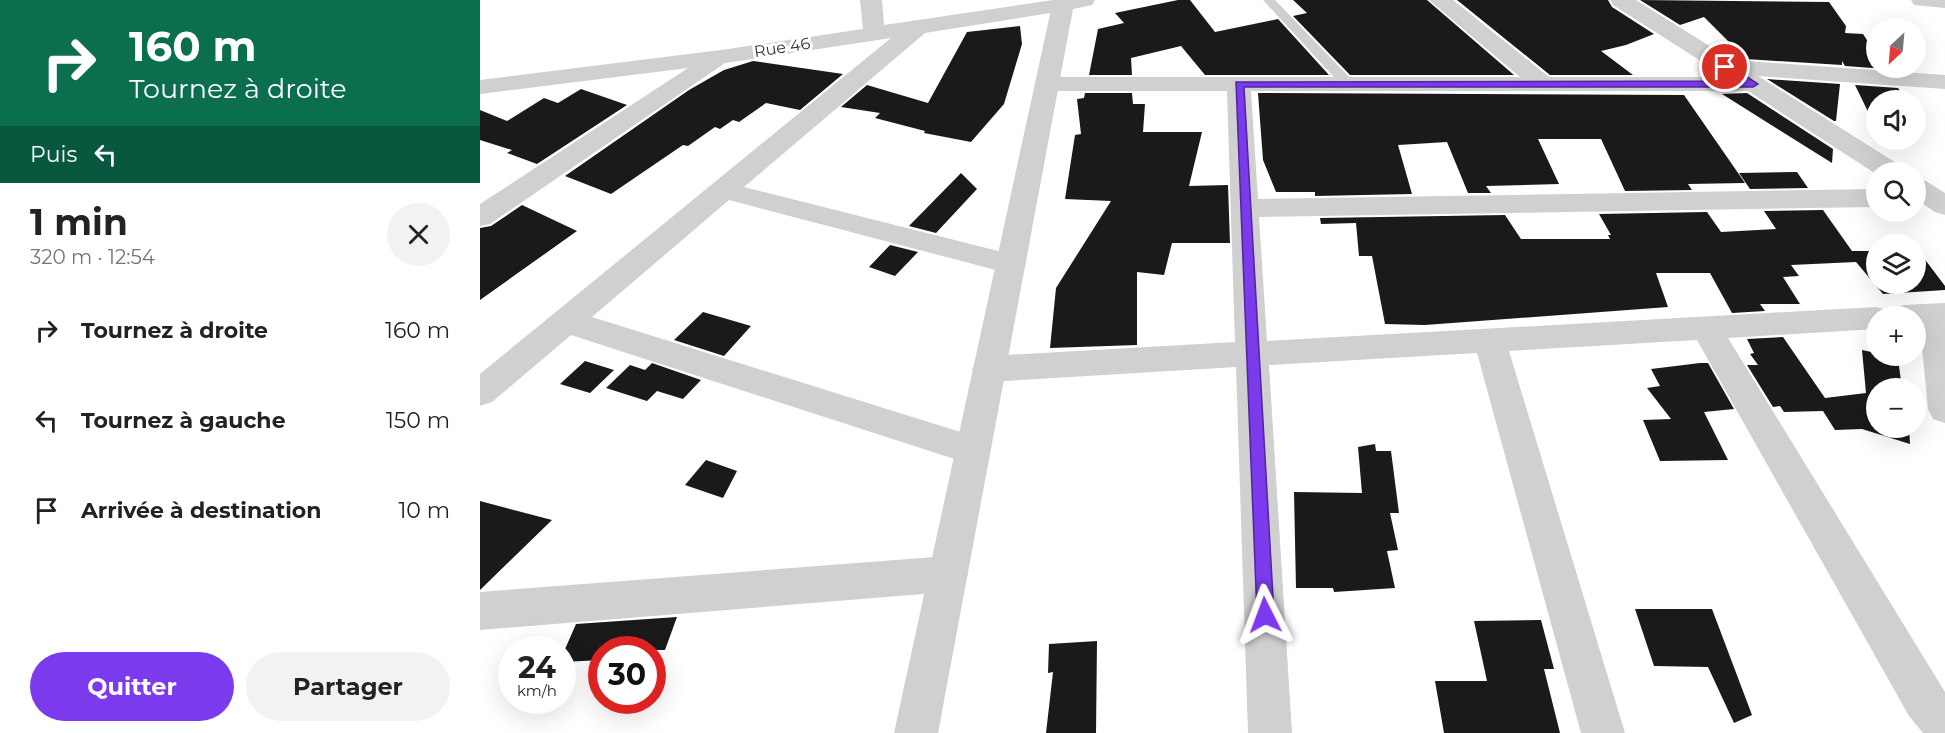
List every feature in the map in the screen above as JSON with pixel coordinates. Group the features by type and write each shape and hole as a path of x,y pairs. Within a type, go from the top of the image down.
{"street":[{"path":"871,0 874,32"},
{"path":"1440,0 1543,84"},
{"path":"1621,0 1876,162"},
{"path":"916,733 1047,84 1070,2"},
{"name":"Rue 46","path":"480,87 721,57 1070,2"},
{"path":"480,393 919,26"},
{"path":"480,217 721,57"},
{"path":"1725,67 1945,82"},
{"path":"1047,84 1753,84"},
{"path":"1239,84 1270,733"},
{"path":"723,190 1011,264"},
{"path":"1246,208 1866,198"},
{"path":"1940,314 1945,409"},
{"path":"989,369 1866,319"},
{"path":"566,321 973,450"},
{"path":"1706,328 1924,701 1945,724"},
{"path":"1490,341 1603,733"},
{"path":"480,611 948,574"}],"lane":[{"path":"1269,0 1348,84"}],"building":[{"path":"1178,0 1190,0 1215,32 1278,19 1329,75 1205,75 1181,46 1131,58 1132,75 1089,75 1098,29 1124,23 1115,13"},
{"path":"1293,0 1427,0 1514,75 1350,75 1293,16 1307,13"},
{"path":"1457,0 1608,0 1612,7 1654,34 1626,45 1601,51 1633,75 1550,75"},
{"path":"1640,0 1829,2 1846,26 1845,33 1863,34 1866,39 1866,68 1845,66 1842,61 1842,65 1746,59 1704,17 1680,25"},
{"path":"1020,26 1022,44 1004,104 971,142 924,133 925,131 875,118 880,113 841,107 867,85 928,103 967,32"},
{"path":"753,61 843,74 800,110 766,103 739,122 733,120 720,129 715,127 688,146 683,145 611,194 565,176 689,90 724,70"},
{"path":"1767,79 1840,84 1836,121 1834,121"},
{"path":"1855,85 1898,88 1899,90 1866,90 1866,108"},
{"path":"581,89 627,105 537,164 507,153 512,150 480,140 480,110 507,121 544,98 558,103"},
{"path":"1085,93 1132,93 1133,104 1145,104 1143,132 1202,132 1189,186 1228,185 1230,243 1172,243 1164,275 1137,272 1137,345 1050,348 1056,288 1111,201 1065,199 1075,135 1081,134 1077,99 1084,98"},
{"path":"1258,93 1684,95 1745,183 1688,184 1692,190 1625,191 1601,139 1538,139 1559,184 1486,186 1491,193 1468,193 1447,142 1398,145 1412,194 1315,196 1315,192 1276,192 1263,160"},
{"path":"1747,93 1833,149 1832,163 1722,94"},
{"path":"1797,172 1808,188 1750,189 1739,173"},
{"path":"961,173 977,189 936,233 909,226"},
{"path":"522,205 577,231 480,300 480,228 491,226"},
{"path":"1823,210 1852,251 1866,251 1866,274 1856,262 1791,265 1799,276 1783,277 1800,304 1760,304 1765,311 1732,313 1710,273 1656,273 1668,307 1425,325 1385,324 1372,256 1359,256 1356,223 1321,224 1320,218 1505,215 1521,239 1610,239 1608,235 1611,235 1599,214 1707,212 1721,232 1776,229 1764,211"},
{"path":"890,245 918,252 895,276 869,267"},
{"path":"1926,261 1945,286 1945,290 1926,291"},
{"path":"703,312 751,326 724,356 674,340"},
{"path":"1783,337 1825,398 1866,393 1866,430 1835,430 1823,411 1784,412 1780,406 1773,407 1747,365 1758,365 1750,354 1754,353 1747,339"},
{"path":"1862,350 1866,351 1866,366 1899,366 1901,378 1866,378 1866,393"},
{"path":"585,361 614,370 590,393 560,384"},
{"path":"652,363 701,380 683,399 657,391 647,401 606,388 630,365 645,370"},
{"path":"1708,363 1734,409 1704,412 1728,460 1660,461 1643,420 1671,419 1647,388 1660,386 1651,369"},
{"path":"1891,438 1910,438 1910,444"},
{"path":"1375,444 1376,451 1391,451 1399,513 1390,513 1398,550 1387,551 1395,588 1334,592 1333,588 1296,588 1294,492 1362,493 1358,447"},
{"path":"706,460 737,471 723,498 685,485"},
{"path":"480,501 552,520 480,590"},
{"path":"1635,609 1712,609 1752,715 1734,723 1708,667 1654,666"},
{"path":"677,617 666,647 666,636 588,636 588,661 576,661 576,636 571,636 576,624"},
{"path":"1541,620 1554,669 1544,669 1560,733 1444,733 1435,681 1487,681 1474,621"},
{"path":"1097,641 1096,733 1046,733 1053,672 1048,673 1049,644"}],"route":[{"path":"1265,615 1239,84 1753,84 1725,67"}]}
